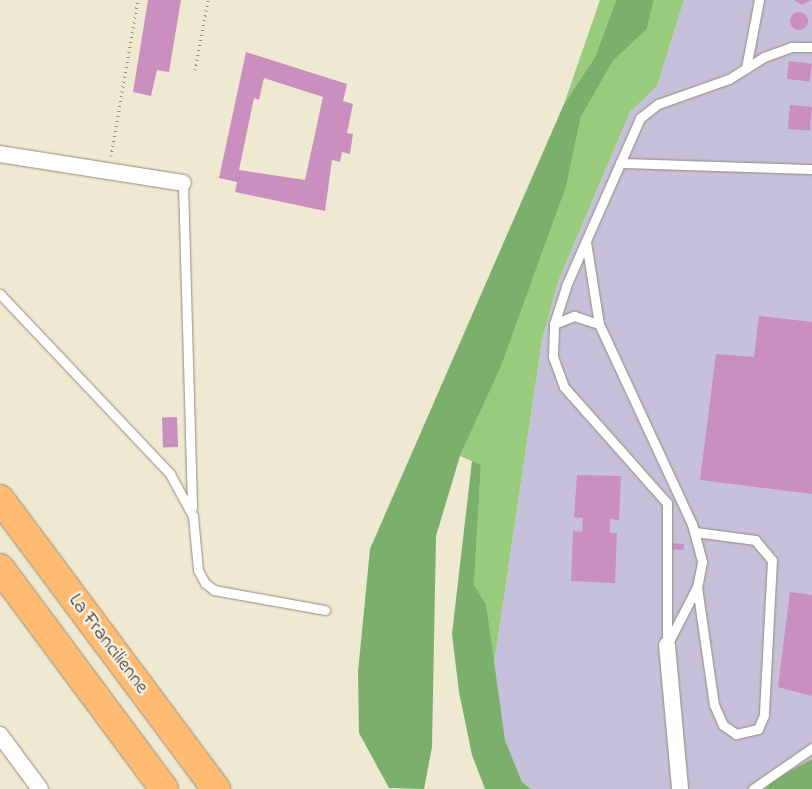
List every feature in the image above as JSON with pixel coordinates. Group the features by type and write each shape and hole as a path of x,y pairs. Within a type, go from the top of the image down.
{"highway":[{"name":"La Francilienne","path":"0,499 216,789"},
{"name":"La Francilienne","path":"0,568 164,789"}],"street":[{"path":"0,154 109,169 183,183"},
{"path":"666,645 680,789"},
{"path":"0,735 40,789"}],"lane":[{"path":"746,68 759,0"},
{"path":"666,645 667,503 564,387 553,356 554,324 586,242 640,118 658,104 729,79 746,68 792,47 812,47"},
{"path":"620,163 812,169"},
{"path":"183,183 193,516 198,570 214,590 325,610"},
{"path":"586,242 599,324 695,532 702,562 698,587 714,705 724,725 736,734 758,729 764,715 772,560 755,540 695,532"},
{"path":"0,294 170,474 193,516"},
{"path":"554,324 574,316 599,324"},
{"path":"666,645 698,587"},
{"path":"753,789 812,748"}],"path":[{"path":"109,169 138,0"},
{"path":"195,70 208,0"}],"shaded area":[{"path":"684,0 812,0 812,759 765,789 531,789 522,782 505,740 493,671 542,340 558,282 630,112 657,86"}],"green space":[{"path":"600,0 616,0 595,57 564,104"},
{"path":"616,0 654,0 647,29 613,61 581,117 566,187 501,366 460,456 436,536 432,747 424,789 389,788 359,733 358,672 370,549 564,104 595,57"},
{"path":"654,0 684,0 657,86 630,112 558,282 542,340 493,671 486,604 474,585 481,465 460,456 501,365 566,187 581,117 613,61 647,29"},
{"path":"472,461 481,465 474,585 486,604 505,740 522,782 531,789 485,789 472,755 459,692 452,634"},
{"path":"812,759 812,789 765,789 774,780"}],"building":[{"path":"148,0 181,0 169,72 157,70 151,96 133,92"},
{"path":"794,0 811,0 802,5"},
{"path":"795,12 803,12 808,17 806,28 795,30 790,25 790,17"},
{"path":"246,52 347,84 343,101 353,104 347,133 353,134 350,154 342,152 340,162 332,160 325,211 235,192 237,182 219,178","holes":["264,78 323,97 305,180 239,170 254,98 259,100"]},
{"path":"789,61 812,64 810,82 787,79"},
{"path":"790,105 812,107 810,131 788,129"},
{"path":"759,316 812,322 812,494 700,480 716,354 754,357"},
{"path":"177,417 178,447 163,448 162,418"},
{"path":"577,475 621,476 619,520 610,519 610,533 617,533 615,583 571,581 573,531 582,532 583,518 574,517"},
{"path":"667,543 684,544 684,550 667,549"},
{"path":"790,592 812,595 812,696 778,687"}]}
